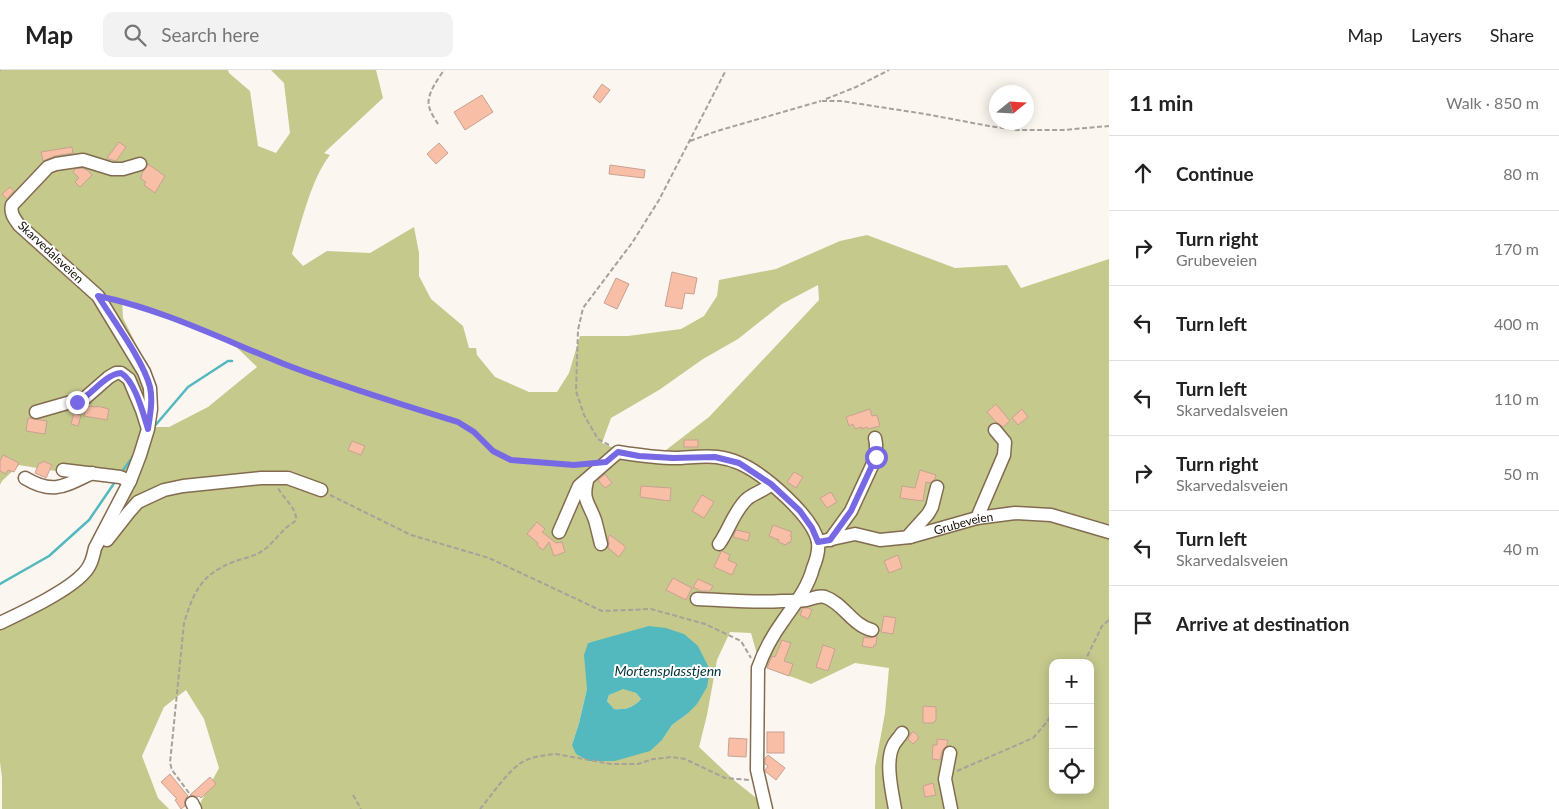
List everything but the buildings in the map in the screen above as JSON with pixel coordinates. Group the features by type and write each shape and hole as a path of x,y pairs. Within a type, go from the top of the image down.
{"street":[{"name":"Skarvedalsveien","path":"92,560 95,548 130,481 140,455 148,429 151,409 150,388 144,372 98,296 19,225 11,210 12,205 48,167 56,164 83,160 112,169 123,169 140,164"},
{"path":"36,412 85,398 109,377 116,373 121,373 129,379 148,429"},
{"path":"977,518 1004,455 1005,442 995,430"},
{"path":"766,809 757,770 758,668 764,652 798,600 813,571 818,548 851,511 876,457 875,438"},
{"path":"559,532 579,486 618,452 639,456 673,458 715,457 739,463 771,484 800,511 824,541"},
{"path":"63,470 120,477 130,481"},
{"path":"25,478 45,488 54,488 62,487 92,473"},
{"name":"Skarvedalsveien","path":"0,624 63,589 84,573 129,512 138,502 147,497 164,490 183,486 261,478 288,478 320,490"},
{"path":"587,479 584,492 585,499 595,520 601,544"},
{"path":"719,544 727,534 739,508 746,500 771,484"},
{"path":"910,537 910,534 932,507 937,487"},
{"name":"Grubeveien","path":"824,541 855,534 880,540 910,537 977,518 1015,513 1051,515 1109,532"},
{"path":"697,599 766,602 826,597 858,623 872,630"},
{"path":"894,809 890,768 891,755 893,746 902,733"},
{"path":"950,753 946,784 951,809"}],"path":[{"path":"438,124 428,103 431,93 444,70"},
{"path":"618,452 598,439 584,415 576,391 578,330 583,308 632,243 659,200 726,70"},
{"path":"690,141 822,101 856,87 889,70"},
{"path":"822,101 840,101 1017,130 1063,130 1109,126"},
{"path":"98,296 122,301 212,334 285,364 458,422 474,432 493,451 511,460 574,465 606,462"},
{"path":"194,806 188,791 172,770 170,764 184,623 191,601 207,577 216,569 258,553 296,520 295,511 281,493 277,486 276,478"},
{"path":"320,490 411,535 489,558 602,611 651,609 704,624 740,641 758,668"},
{"path":"1086,659 1102,626 1109,620"},
{"path":"946,776 975,765 1033,738 1049,718"},
{"path":"480,809 519,764 528,759 556,754 611,764 638,764 653,759 672,757 686,759 726,778 759,780"},
{"path":"354,795 361,809"}],"green space":[{"path":"0,70 228,70 250,91 258,146 276,153 290,133 284,83 271,70 376,70 383,98 324,153 330,155 312,189 292,254 303,266 327,251 370,253 414,227 419,253 419,276 431,299 463,326 469,348 476,348 477,355 495,377 529,392 557,392 569,373 580,336 628,336 681,329 704,316 717,296 719,280 776,269 840,241 867,235 955,268 1007,265 1021,288 1109,259 1109,809 875,809 875,767 885,713 889,668 855,663 811,684 760,665 751,633 730,632 717,660 699,747 735,781 770,809 197,809 219,768 204,719 186,690 164,707 142,756 158,798 169,809 2,809 0,628 80,575 127,483 19,465 0,485","holes":["818,285 819,300 709,417 666,450 639,459 602,443 611,418 659,390 703,359 738,339 782,304","122,300 132,301 200,332 228,339 257,367 208,407 169,427 149,427 145,362 123,318","603,640 687,714 672,725 662,740 572,745 587,689 588,643"]},
{"path":"623,688 636,693 641,699 629,708 614,709 607,701 609,695"}],"water":[{"name":"Mortensplasstjenn","path":"649,626 666,628 684,634 698,646 710,670 707,687 697,704 672,725 662,740 650,751 615,761 589,761 576,754 572,745 587,689 584,655 588,643","holes":["623,689 636,693 641,699 629,708 614,709 607,701 609,695"]}],"waterway":[{"path":"153,428 188,387 228,361 232,361"},
{"path":"121,473 134,455"},
{"path":"0,584 49,556 89,520 115,482"}],"route":[{"path":"77,402 85,398 109,377 116,373 121,373 129,379 148,429 151,409 150,388 144,372 98,296 122,301 212,334 285,364 458,422 474,432 493,451 511,460 574,465 606,462 618,452 639,456 673,458 715,457 739,463 771,484 800,511 812,528 818,542 830,540 851,511 876,457"}]}
